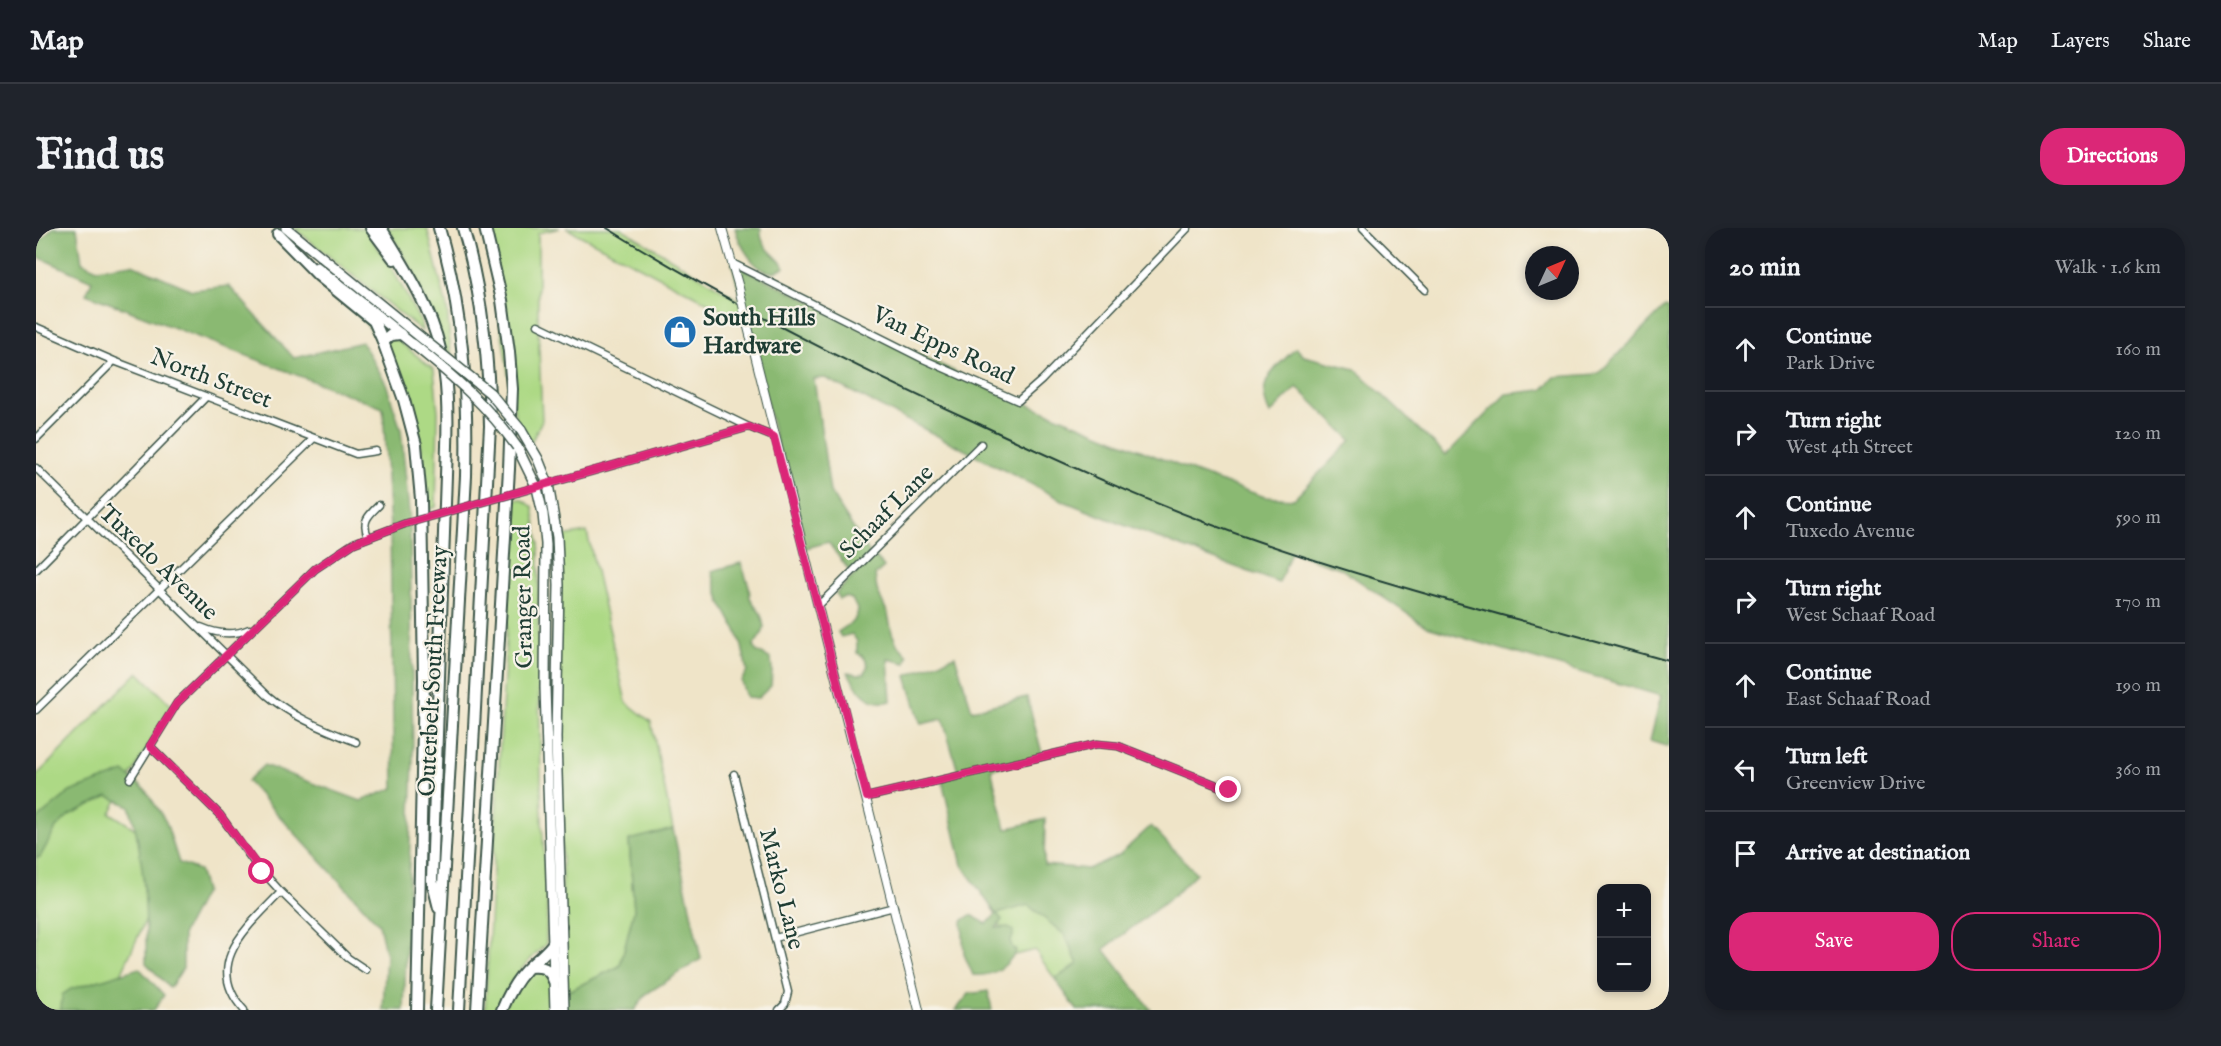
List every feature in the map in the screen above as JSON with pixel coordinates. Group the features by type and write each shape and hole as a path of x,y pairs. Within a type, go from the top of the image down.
{"highway":[{"path":"371,228 389,254 407,272"},
{"path":"381,228 427,309 443,360 447,398 432,880 441,918"},
{"name":"Outerbelt South Freeway","path":"436,1010 466,477 467,407 466,380 455,295 439,228"},
{"name":"Outerbelt South Freeway","path":"459,1010 490,426 482,324 475,279 463,228"},
{"path":"477,1010 512,389 502,300 485,228"},
{"path":"279,230 319,276 376,325 409,415 415,438 421,499 424,679 417,1010"},
{"path":"383,342 391,335 405,331"},
{"path":"502,1010 514,985 529,967 553,945 561,926"},
{"path":"529,967 543,967 548,970 554,981"}],"main road":[{"name":"Granger Road","path":"279,230 405,331 490,393 521,430 538,459 548,484 555,524 559,585 555,738 564,1010"},
{"name":"Granger Road","path":"405,331 413,344 470,391 493,415 517,447 537,488 543,514 546,544 545,687 555,1010"}],"street":[{"path":"722,228 739,288 774,437 867,797 919,1010"},
{"name":"Van Epps Road","path":"732,263 923,359 1018,401 1042,380 1188,228"},
{"path":"1363,228 1425,290"},
{"path":"538,325 774,437"},
{"name":"North Street","path":"36,327 206,398 357,454 376,451"},
{"path":"36,439 114,361"},
{"path":"36,570 206,398"},
{"name":"Tuxedo Avenue","path":"36,468 225,654 315,569 341,549 368,536 749,427"},
{"path":"36,710 314,438"},
{"name":"Schaaf Lane","path":"818,606 981,444"},
{"path":"368,536 364,525 366,519 379,505"},
{"path":"193,622 213,632 224,634 247,630 257,624"},
{"path":"129,779 177,703 225,654 281,707 308,723 356,742"},
{"path":"867,797 1097,744 1118,746 1234,792"},
{"path":"150,746 220,815 253,861 281,892 348,958 366,970"},
{"name":"Marko Lane","path":"734,774 788,992 785,1004 779,1010"},
{"path":"244,1010 237,1002 228,983 228,957 242,933 281,892"},
{"path":"775,938 894,907"},
{"path":"234,1010 237,1002"}],"green space":[{"path":"53,228 77,228 82,262 97,269 132,264 192,290 229,286 294,358 362,342 386,383 401,430 410,522 413,760 404,1010 383,1010 386,955 379,924 247,781 264,765 361,801 394,788 390,528 383,408 86,294 92,281 36,256 36,245"},
{"path":"294,228 365,228 394,272 421,323 422,331"},
{"path":"387,228 427,228 447,308 451,354 443,348 414,273"},
{"path":"485,228 560,228 538,233 538,325 542,420 530,445 516,422"},
{"path":"566,228 621,228 742,302 747,323"},
{"path":"735,228 761,228 765,246 785,267 772,272 759,267 748,256"},
{"path":"732,263 1011,399 1199,474 1265,497 1294,499 1351,440 1297,387 1270,414 1264,393 1265,385 1274,370 1296,348 1304,356 1355,369 1446,455 1506,394 1542,390 1555,377 1598,374 1665,307 1669,308 1669,747 1650,741 1661,696 1427,627 1340,568 1291,552 1279,583 1136,530 1066,502 825,378 814,379 830,492 870,554 851,573 828,542 803,549"},
{"path":"341,293 434,370 438,412 436,507 426,510 420,438 408,395 387,354 361,318 339,296"},
{"path":"521,499 533,507 539,544 538,647 542,821 547,905 546,944 517,974 506,990 497,1010 485,1010 514,500"},
{"path":"587,532 626,702 651,722 673,829 629,841 634,910 620,966 564,993 557,537"},
{"path":"872,558 877,558 884,567 875,575 877,590 888,614 897,644 908,656 906,663 888,659 891,701 883,702 870,699 855,685 848,672 865,673 868,664 863,656 857,653 857,641 852,634 841,637 838,632 854,621 858,611 852,599 845,597 839,599 836,593"},
{"path":"741,563 749,586 750,598 761,614 764,627 754,645 756,651 771,659 771,686 758,698 746,697 741,681 747,671 742,646 720,601 712,571"},
{"path":"955,656 972,710 1027,697 1043,757 991,769 1006,829 1045,819 1044,865 1088,869 1119,855 1151,826 1196,873 1172,897 1104,949 1151,1010 1077,1010 1055,979 1078,964 1065,935 1028,905 997,914 1002,920 996,928 1008,927 1013,931 1013,937 1010,940 1016,951 1012,957 993,973 973,975 964,954 962,921 971,915 987,924 996,914 962,865 942,780 959,775 943,719 921,724 906,676"},
{"path":"138,672 171,705 110,813 150,838 152,905 105,1010 36,1010 36,776"},
{"path":"124,772 145,789 166,822 179,863 199,870 205,891 183,933 183,968 170,988 146,963 146,925 141,863 129,806 108,796 69,815 56,828 40,857 36,858 36,820 70,792"},
{"path":"673,829 701,959 646,994 635,1010 564,1010 564,993 620,966 634,910 629,840"},
{"path":"1028,905 1065,935 1078,964 1055,979 1035,950 1010,956 996,914"},
{"path":"139,968 164,995 154,1010 61,1010 62,995 71,989"},
{"path":"526,970 548,970 555,1010 502,1010"},
{"path":"988,991 992,1010 956,1010 969,994"}],"railway":[{"path":"607,228 742,306 834,354 1010,438 1154,502 1226,530 1364,576 1669,661"}],"place":[{"name":"South Hills Hardware","path":"680,332"}],"route":[{"path":"262,872 220,815 150,746 177,703 315,569 341,549 368,536 404,524 749,427 774,437 867,797 1097,744 1118,746 1229,790"}]}
